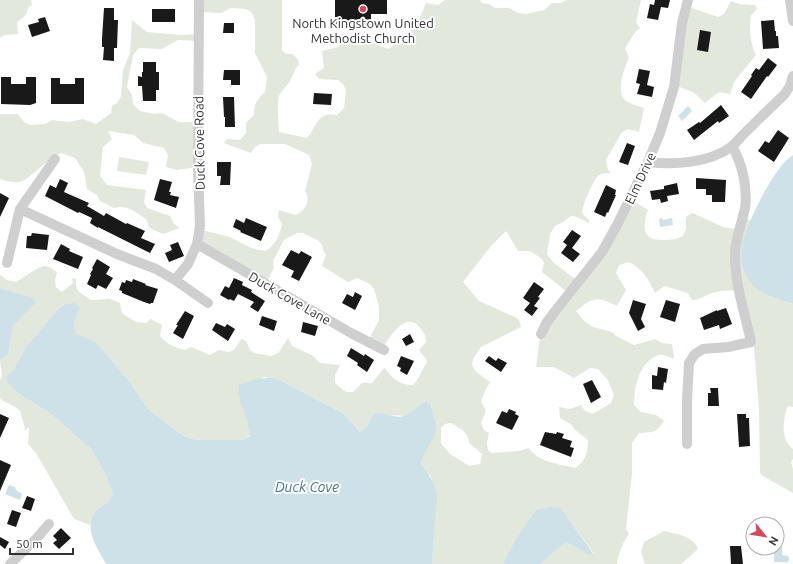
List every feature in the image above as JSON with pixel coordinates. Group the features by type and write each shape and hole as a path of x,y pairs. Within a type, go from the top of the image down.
{"street":[{"name":"Duck Cove Road","path":"175,280 188,264 197,244 200,226 198,160 199,0"},
{"name":"Elm Drive","path":"541,334 547,322 602,252 648,162 660,133 674,87 682,23 688,0"},
{"path":"790,0 793,21"},
{"path":"648,162 662,164 701,159 719,154 732,146 784,95 792,83"},
{"path":"687,444 687,401 690,362 695,354 703,349 728,347 751,342 739,296 735,264 735,253 745,206 744,178 738,156 732,146"},
{"path":"7,263 20,209 55,159"},
{"path":"20,209 117,254 156,269 175,280 208,304"},
{"name":"Duck Cove Lane","path":"197,244 351,334 384,350"},
{"path":"10,564 49,524"}],"shaded area":[{"path":"0,0 31,0 32,5 28,8 26,15 17,22 18,34 4,35 0,38"},
{"path":"200,0 282,0 282,50 286,54 293,54 298,60 299,65 279,97 279,132 307,138 319,119 327,115 337,115 344,108 346,90 343,84 338,80 319,79 315,74 324,68 322,51 339,47 341,33 347,39 364,40 389,49 417,24 426,3 438,5 445,0 480,0 482,3 489,4 495,8 509,8 518,13 526,14 544,10 552,3 561,3 566,0 641,0 636,22 640,28 636,31 625,48 629,58 623,74 621,86 621,92 626,101 644,108 639,132 628,129 622,132 606,160 608,170 611,173 604,173 598,176 593,183 582,210 582,213 589,220 589,223 577,217 571,216 555,226 550,234 547,254 554,263 575,279 599,252 628,200 635,202 648,210 645,222 646,232 648,236 657,240 672,240 683,236 686,229 686,217 692,213 723,227 735,229 744,217 751,221 743,243 771,297 793,304 793,407 788,406 787,408 784,419 784,435 789,445 793,449 793,459 791,462 793,469 793,493 761,475 759,409 754,347 738,290 719,291 692,300 688,293 664,286 655,293 648,279 637,267 628,262 619,265 616,273 626,290 617,306 599,299 587,303 576,311 584,321 593,327 612,332 616,336 634,345 655,339 662,343 672,344 674,356 673,359 661,355 652,358 642,369 637,383 634,405 641,412 656,415 664,421 659,428 654,431 639,433 632,443 632,474 626,529 629,534 621,548 617,564 541,564 562,545 568,543 587,554 594,554 561,508 517,539 503,564 432,564 435,521 431,477 421,464 423,457 432,441 435,430 431,404 425,401 406,416 373,414 366,428 360,432 344,414 280,380 264,377 257,381 239,384 243,410 250,426 250,435 243,440 192,439 182,435 148,409 129,381 96,342 74,333 74,324 80,307 70,304 59,308 26,347 13,370 7,375 7,382 18,393 51,414 91,449 104,471 113,494 111,500 98,510 90,525 74,519 36,453 28,444 29,427 25,431 21,412 17,408 0,399 0,380 2,376 0,361 8,355 13,326 35,302 0,288 0,275 7,280 16,282 43,266 51,268 57,272 55,280 56,287 62,292 73,283 72,278 76,279 76,286 79,292 91,300 110,299 120,303 123,314 136,322 146,323 151,319 162,325 160,336 162,339 171,345 185,350 191,347 210,355 219,350 229,352 234,350 241,339 246,341 250,350 254,353 272,356 279,352 288,338 292,346 312,355 320,363 340,365 335,375 335,383 346,392 353,392 362,383 372,383 385,367 388,373 397,381 404,384 413,385 427,362 419,350 426,342 425,336 415,323 404,323 399,326 384,346 368,341 379,320 379,307 374,289 370,284 357,278 348,282 322,266 326,255 319,241 303,233 297,233 284,240 273,261 274,268 266,283 199,245 202,230 230,237 251,248 265,251 271,247 278,236 282,224 278,217 279,210 296,215 305,208 308,198 305,191 312,164 309,155 285,144 260,144 255,147 251,153 224,143 227,139 240,140 246,133 246,123 254,115 256,102 265,92 267,77 255,53 255,20 252,13 246,9 230,8 222,13 201,12","holes":["506,231 518,251 530,251 542,259 544,263 542,272 566,291 541,330 536,367 554,367 574,378 590,368 598,369 608,380 614,395 611,403 593,414 585,411 581,405 570,409 559,407 560,418 572,425 575,430 588,440 585,456 581,463 575,468 556,464 543,459 533,453 529,448 518,451 492,453 488,450 487,443 489,433 484,430 481,423 486,410 481,402 490,382 476,372 472,365 473,359 481,347 521,327 519,320 515,317 479,301 463,282 491,246","451,423 465,433 469,439 469,443 482,454 480,464 469,466 450,454 441,443 441,428 445,424"]},
{"path":"731,1 739,4 755,5 757,9 751,15 750,25 751,41 756,55 734,82 730,94 719,92 705,103 693,92 674,85 686,6 718,17 724,14"},
{"path":"132,20 147,32 181,35 197,34 198,41 178,40 162,49 139,48 133,55 127,87 132,95 133,104 140,111 154,114 162,113 179,122 197,122 199,167 177,170 166,167 168,155 164,148 143,143 134,135 108,131 112,139 103,147 100,176 107,185 146,190 144,202 147,208 170,216 174,224 180,228 163,234 149,228 147,220 132,210 123,207 114,208 100,201 97,195 87,189 84,172 75,158 61,153 23,181 14,182 0,179 0,114 18,114 24,122 30,125 45,124 52,120 69,122 83,119 96,124 111,113 112,106 117,103 121,96 123,70 130,53"},
{"path":"119,157 149,162 146,175 117,171"},
{"path":"664,531 689,538 698,549 681,564 645,564 641,552 644,542"}],"water":[{"path":"688,106 692,111 682,121 678,116"},
{"path":"793,155 793,304 771,297 756,288 745,272 741,259 744,237 755,210 776,173 784,162"},
{"path":"662,218 663,220 672,218 673,225 660,227 659,219"},
{"path":"0,288 32,298 36,302 13,326 8,355 0,361"},
{"name":"Duck Cove","path":"74,303 80,307 74,324 75,333 96,342 129,381 148,409 182,435 192,439 243,440 250,436 248,423 239,397 239,384 260,379 270,378 280,380 344,414 360,432 366,428 373,414 381,413 400,417 408,414 425,401 431,404 436,429 434,438 422,459 421,464 431,478 437,495 432,564 106,564 95,544 91,529 93,515 98,509 109,501 113,494 104,471 91,449 51,414 18,393 7,382 7,375 13,370 26,347 59,308 66,304"},
{"path":"9,485 15,487 16,490 22,494 20,500 5,494"},
{"path":"550,507 561,508 594,555 587,554 568,543 562,545 541,564 503,564 516,539 536,510"},
{"path":"774,556 785,556 789,558 789,561 787,562 774,562"}],"building":[{"path":"335,0 387,0 387,14 371,14 371,28 335,28"},
{"path":"655,0 670,0 668,8 661,7 658,20 647,18 650,4 654,5"},
{"path":"104,8 114,8 114,20 118,20 117,48 114,48 114,61 103,60 104,47 102,47 102,39"},
{"path":"152,9 175,9 175,22 152,22"},
{"path":"45,17 50,31 32,37 28,25 39,22 38,19"},
{"path":"774,20 779,48 763,49 761,21"},
{"path":"224,23 234,23 234,33 223,33"},
{"path":"700,30 711,32 708,52 697,50"},
{"path":"768,58 777,65 768,77 767,76 751,99 741,92 756,68 759,70"},
{"path":"143,62 156,62 156,72 159,72 159,90 156,90 156,101 143,101 142,86 138,86 138,76 142,77"},
{"path":"639,69 650,71 647,85 654,87 652,97 637,94 640,84 636,83"},
{"path":"224,70 240,70 240,85 231,85 231,80 223,80"},
{"path":"1,77 11,77 11,84 26,84 26,77 36,77 36,103 30,105 1,104"},
{"path":"51,78 60,78 60,84 75,84 75,78 84,78 84,104 51,104"},
{"path":"314,93 332,94 331,105 313,104"},
{"path":"223,97 234,97 235,127 225,127"},
{"path":"721,105 729,116 719,123 718,121 694,140 687,130 699,122 700,123"},
{"path":"778,130 789,138 774,162 758,151 765,141 769,143"},
{"path":"627,143 635,146 628,165 619,162"},
{"path":"217,162 231,162 230,185 220,185 221,176 217,176"},
{"path":"696,178 726,180 725,202 712,202 712,195 706,195 706,189 696,189"},
{"path":"60,179 68,183 64,192 89,203 87,206 104,216 106,213 126,224 127,223 145,231 141,238 155,244 150,253 98,228 90,223 92,218 79,212 78,213 45,196 50,185 56,188"},
{"path":"160,179 172,182 169,192 171,192 170,195 179,197 176,208 154,200"},
{"path":"677,183 679,194 667,196 668,201 661,203 660,199 652,200 650,191 664,189 664,186"},
{"path":"606,185 616,190 616,195 605,217 594,212"},
{"path":"0,193 9,198 0,217"},
{"path":"246,218 267,227 261,241 240,232 241,231 233,227 236,219 244,223"},
{"path":"572,230 581,236 572,248 580,254 573,262 561,253 567,245 563,242"},
{"path":"32,233 49,235 47,250 26,248 27,236 31,236"},
{"path":"178,242 184,256 169,262 165,253 172,250 170,245"},
{"path":"61,244 70,249 69,251 83,257 78,269 53,259"},
{"path":"291,250 299,254 301,251 312,257 299,281 291,277 294,271 282,265"},
{"path":"97,259 110,267 106,274 113,278 106,289 98,285 96,289 87,284 93,269 92,268"},
{"path":"234,278 243,282 242,285 252,290 251,292 265,301 258,312 250,307 254,302 238,294 234,301 220,295 225,286 229,288"},
{"path":"133,279 158,289 153,303 150,304 144,302 122,293 122,291 119,290 122,282 125,283 126,280 132,282"},
{"path":"534,282 544,289 534,306 538,308 532,316 524,310 530,303 523,298"},
{"path":"355,292 362,296 355,310 342,303 347,294 353,297"},
{"path":"633,300 646,304 641,319 645,327 638,331 629,313"},
{"path":"666,300 680,304 675,322 660,317"},
{"path":"726,308 732,324 720,329 719,325 704,330 700,318 717,310"},
{"path":"185,311 194,316 183,339 173,333"},
{"path":"262,316 277,321 274,331 259,325"},
{"path":"303,322 318,326 315,336 301,332"},
{"path":"216,323 225,327 227,324 235,329 228,341 212,330"},
{"path":"410,334 414,342 406,346 402,339"},
{"path":"351,348 374,360 367,372 357,365 358,363 347,356"},
{"path":"401,356 414,361 407,375 400,371 401,368 397,366"},
{"path":"489,356 496,361 498,358 507,363 501,372 485,361"},
{"path":"658,367 668,369 666,383 664,382 663,390 652,389 652,375 657,376"},
{"path":"592,380 601,397 591,403 583,384"},
{"path":"710,388 718,388 719,406 708,406 708,393 711,393"},
{"path":"509,409 516,412 515,414 519,416 512,430 496,423 502,411 507,413"},
{"path":"0,414 9,418 0,438"},
{"path":"737,414 746,414 746,418 749,418 750,446 739,447"},
{"path":"545,432 556,434 557,432 564,434 562,438 572,441 570,447 574,448 571,457 540,445"},
{"path":"0,460 11,465 0,491"},
{"path":"27,496 35,499 31,511 22,508"},
{"path":"12,510 21,513 16,527 7,524"},
{"path":"61,528 71,538 59,549 53,543 57,540 53,536"},
{"path":"0,537 9,542 5,549 0,545"},
{"path":"730,546 741,546 743,564 731,564"}],"place":[{"name":"North Kingstown United Methodist Church","path":"363,9"}]}
